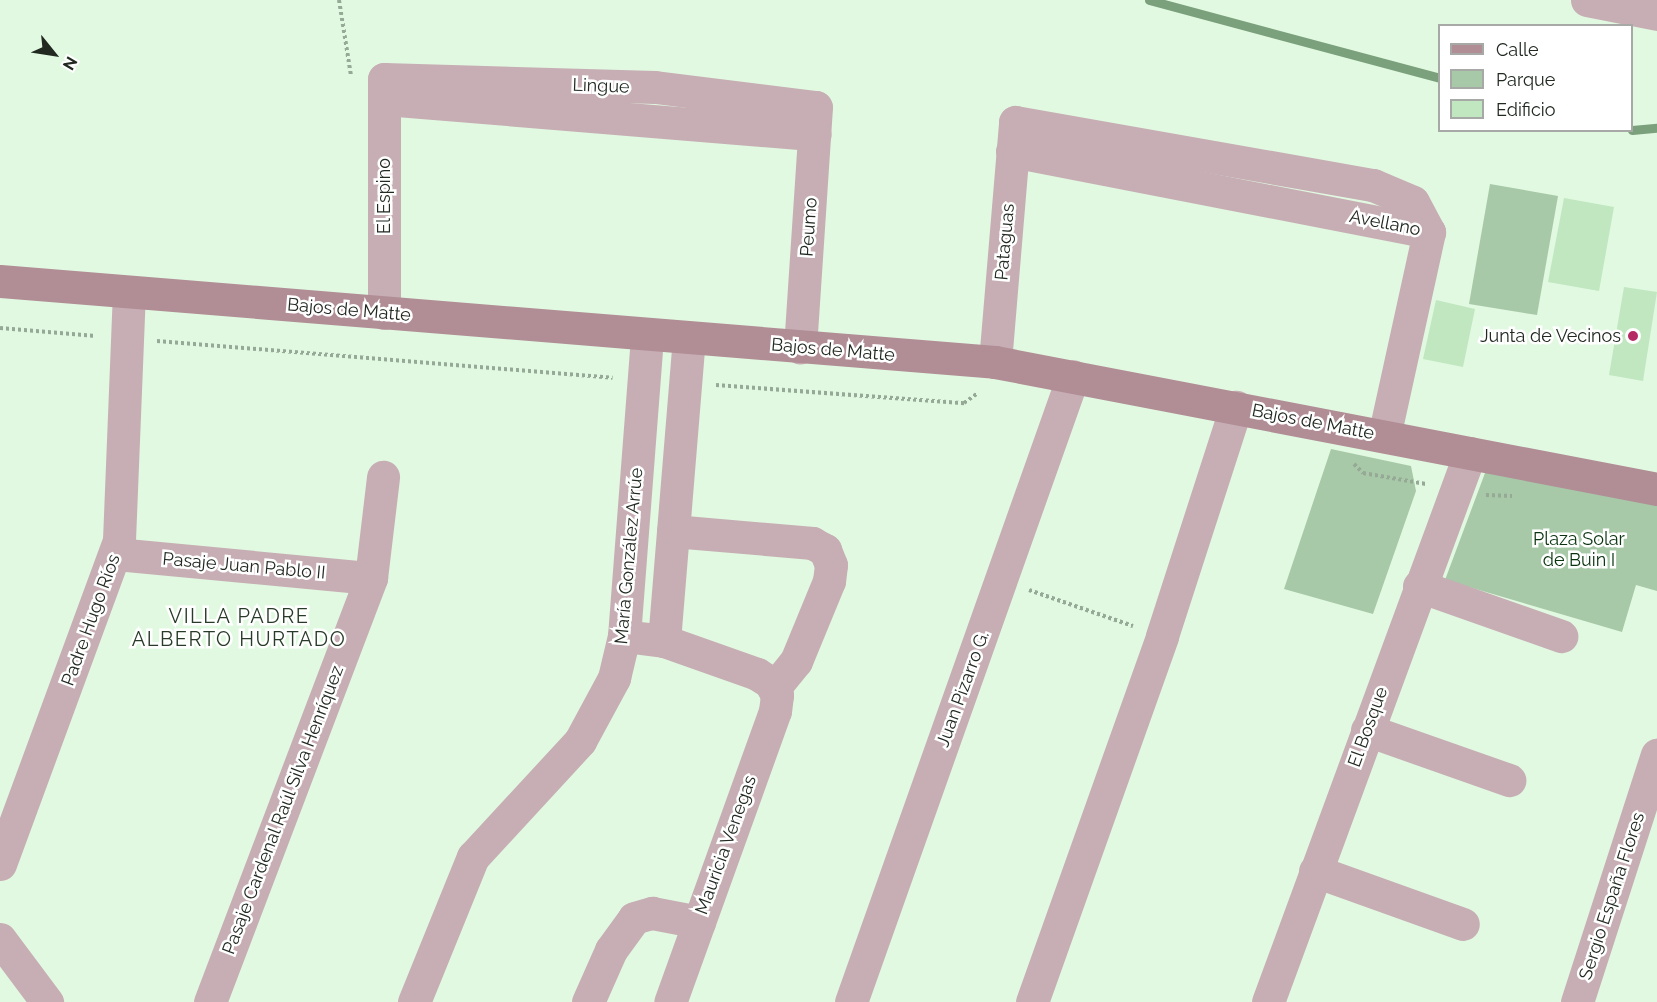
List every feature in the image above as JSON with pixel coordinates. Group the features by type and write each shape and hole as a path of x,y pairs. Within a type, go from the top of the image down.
{"main road":[{"name":"Bajos de Matte","path":"0,281 801,347 990,374 1073,376 1657,489"}],"street":[{"path":"1587,0 1657,14"},
{"name":"Lingue","path":"384,89 655,87 816,121"},
{"name":"El Espino","path":"384,89 384,313"},
{"name":"Peumo","path":"801,347 816,121"},
{"name":"Avellano","path":"1013,136 1373,185 1413,202 1429,232 1384,436"},
{"name":"Pataguas","path":"990,374 1013,136"},
{"name":"Padre Hugo Ríos","path":"0,864 116,554 120,527 129,292"},
{"name":"María González Arrúe","path":"414,1002 463,874 491,834 580,741 605,700 624,636 647,335"},
{"path":"664,640 689,338"},
{"name":"Juan Pizarro G.","path":"851,1002 1073,376"},
{"path":"1032,1002 1162,636 1236,407"},
{"name":"El Bosque","path":"1268,1002 1419,586 1470,453"},
{"name":"Pasaje Cardenal Raúl Silva Henríquez","path":"210,1002 372,578 383,477"},
{"path":"624,636 664,640 757,674 774,688 796,661 829,581 831,565 825,550 805,542 673,531"},
{"name":"Pasaje Juan Pablo II","path":"116,554 372,578"},
{"path":"1419,586 1561,636"},
{"name":"Mauricia Venegas","path":"670,1002 775,711 774,688"},
{"path":"1367,730 1509,780"},
{"name":"Sergio España Flores","path":"1577,1002 1657,756"},
{"path":"1315,872 1463,924"},
{"path":"588,1002 611,950 634,918 652,913 699,922"},
{"path":"0,939 47,1002"}],"path":[{"path":"339,0 351,79 384,89"},
{"path":"0,328 644,380"},
{"path":"686,383 964,403 990,374"},
{"path":"1347,458 1363,473 1524,498"},
{"path":"1001,580 1162,636"}],"green space":[{"path":"1490,184 1558,196 1537,315 1469,304"},
{"path":"1331,449 1411,466 1416,491 1373,614 1284,589"},
{"name":"Plaza Solar de Buin I","path":"1488,465 1657,497 1657,591 1636,585 1622,632 1445,580"}],"building":[{"path":"1564,198 1614,207 1599,291 1548,282"},
{"name":"Junta de Vecinos","path":"1624,287 1657,292 1643,381 1609,375"},
{"path":"1436,300 1475,309 1463,367 1423,359"}],"waterway":[{"path":"1149,0 1438,77"},
{"path":"1633,130 1657,128"}],"place":[{"name":"Junta de Vecinos","path":"1633,336"}],"district":[{"name":"VILLA PADRE ALBERTO HURTADO","path":"239,628"}]}
